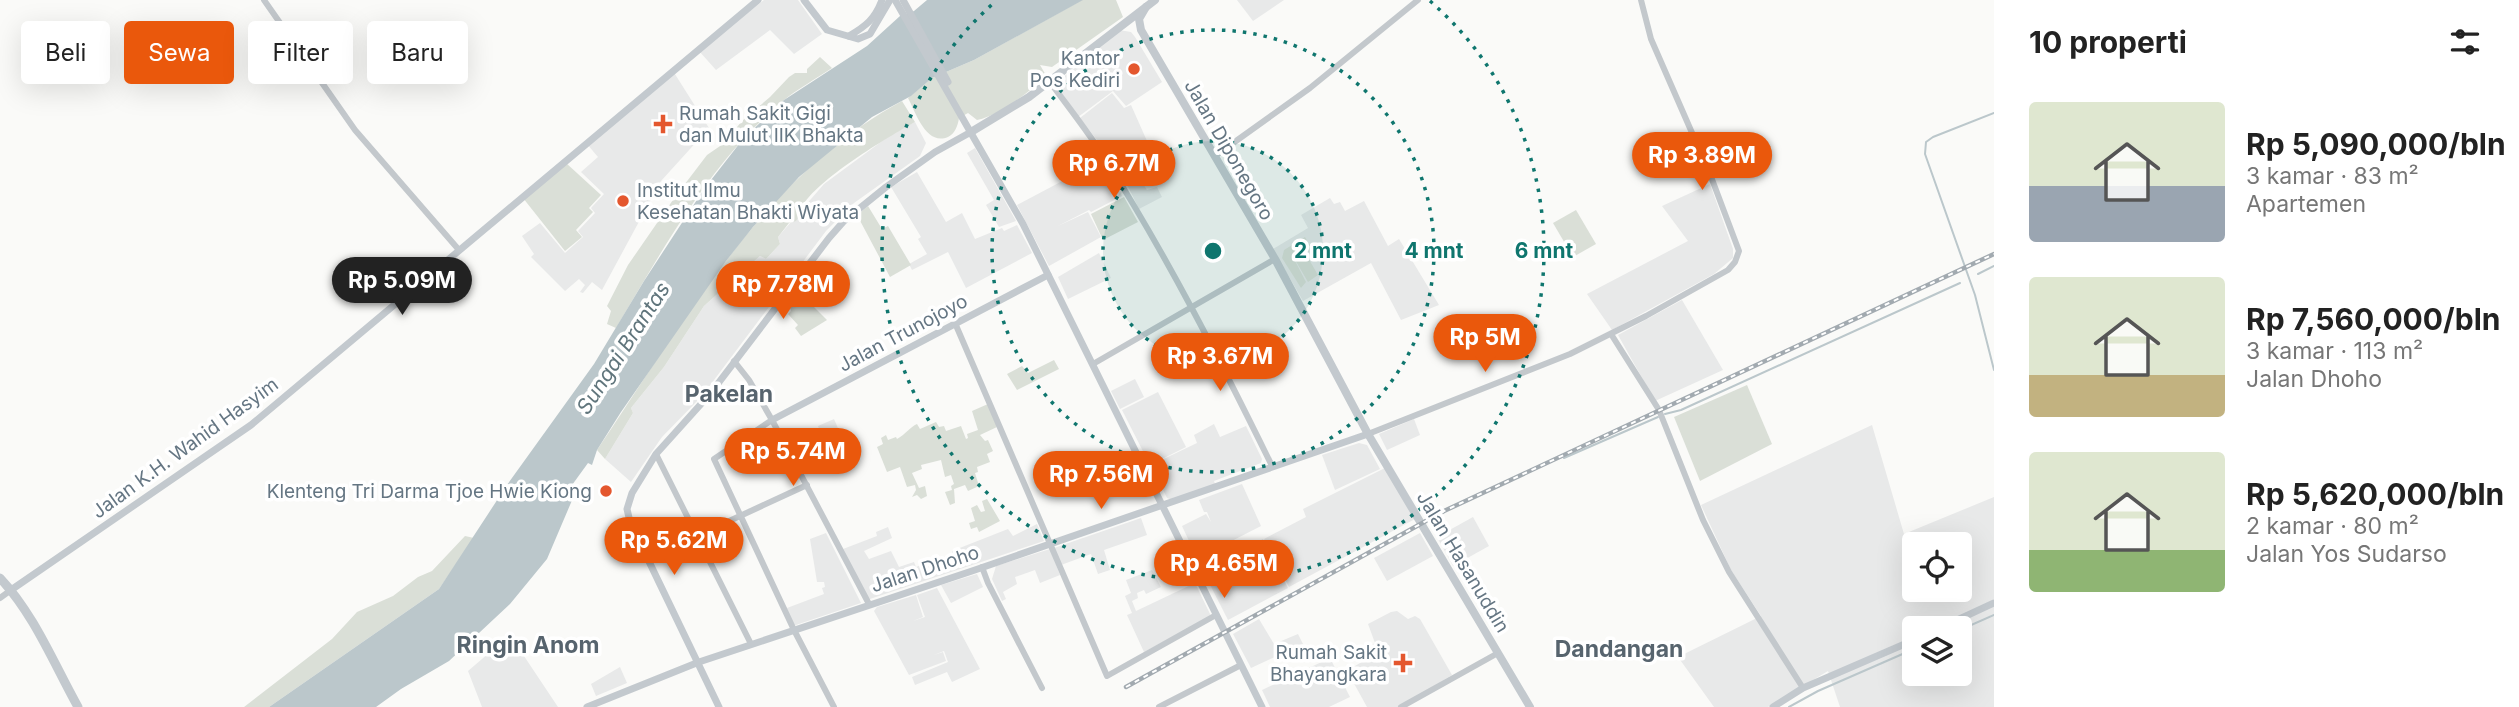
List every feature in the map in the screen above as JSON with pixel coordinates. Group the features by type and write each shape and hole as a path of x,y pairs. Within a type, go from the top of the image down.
{"highway":[{"path":"0,578 11,590 78,707"}],"main road":[{"name":"Jalan K.H. Wahid Hasyim","path":"11,590 249,426 758,0"},
{"path":"804,0 827,30 838,35 862,38 870,34 898,1 1011,202 1262,707"},
{"path":"849,36 865,28 882,0"},
{"path":"719,707 631,522 627,505 656,454 710,394 844,220 970,129 1029,97 1155,0"},
{"path":"1141,30 1139,19 1146,7"},
{"path":"1121,25 1131,25 1141,30"},
{"name":"Jalan Diponegoro","path":"1141,30 1275,259 1368,434"},
{"name":"Jalan Trunojoyo","path":"772,420 1048,275"},
{"name":"Jalan Dhoho","path":"587,707 699,662 1368,434"},
{"name":"Jalan Hasanuddin","path":"1368,434 1530,707"},
{"path":"1966,616 1994,603"},
{"path":"1773,707 1787,704 1803,688 1902,645"}],"street":[{"path":"264,0 355,130 459,250"},
{"path":"1215,156 1300,95 1418,0"},
{"path":"1368,434 1509,379 1611,334 1727,270 1735,262 1739,254 1710,174 1651,39 1642,0"},
{"path":"1050,82 1105,160 1191,308 1272,466"},
{"path":"1093,364 1275,259"},
{"path":"955,323 1107,677 1216,615"},
{"path":"1611,334 1658,410 1703,520 1723,560 1803,688"},
{"path":"734,360 772,420 869,604"},
{"path":"772,420 714,457 794,630 834,707"},
{"path":"656,454 751,644"},
{"path":"649,558 807,485"},
{"path":"982,567 1042,688"},
{"path":"0,597 11,590"},
{"path":"1401,707 1498,653"},
{"path":"1159,707 1241,665"}],"shaded area":[{"path":"764,0 798,0 822,34 794,54 770,30 716,70 699,51"},
{"path":"1082,0 1116,0 1123,17 1052,67 1040,65 1047,77 996,113 977,120 968,113 959,118 953,134 948,137 940,139 928,133 908,98 932,78 974,60"},
{"path":"1237,0 1284,0 1253,21"},
{"path":"1119,30 1131,32 1162,82 1126,106 1113,91 1078,117 1054,85"},
{"path":"820,57 832,68 783,101 733,151 690,207 616,328 607,324 611,311 607,306 628,265 707,155 723,144 742,121 789,77 795,73 807,73 807,69"},
{"name":"Institut Ilmu Kesehatan Bhakti Wiyata","path":"673,71 709,128 661,181 602,290 592,282 583,293 580,292 585,285 579,279 565,291 531,257 534,254 522,236 540,223 565,253 583,237 578,231 595,213 591,208 604,194 581,172 598,157 587,144"},
{"path":"1112,93 1124,108 1131,105 1159,168 1140,179 1147,190 1157,187 1162,197 1139,209 1120,170 1080,118"},
{"path":"902,101 915,122 854,160 822,184 802,207 796,221 789,223 778,237 780,244 766,259 760,256 704,306 664,367 631,408 633,413 605,459 597,450 661,352 730,256 767,211 808,169 853,132"},
{"path":"915,122 926,143 920,156 854,203 826,231 702,396 662,437 631,482 605,459 633,413 631,408 664,367 704,306 760,256 766,259 780,244 778,237 824,184 889,136"},
{"path":"975,148 1016,221 999,227 986,205 994,200 967,153"},
{"path":"1102,160 1122,196 1058,226 1088,212 1101,237 1049,266 1017,205"},
{"path":"566,163 601,195 589,208 593,212 576,230 582,237 565,251 523,198"},
{"path":"917,172 946,222 962,213 975,239 1017,225 1032,253 966,288 948,252 912,270 909,264 927,254 918,239 921,237 891,187"},
{"path":"1710,184 1733,249 1733,258 1714,274 1612,330 1587,294 1688,241 1662,206"},
{"path":"1124,197 1138,222 1103,240 1091,214"},
{"path":"1330,198 1334,204 1340,202 1345,211 1364,201 1388,246 1399,239 1439,305 1401,320 1371,263 1303,301 1273,249 1308,228 1301,215"},
{"path":"868,206 882,229 888,226 911,265 890,277 857,215"},
{"path":"1576,210 1596,244 1573,257 1553,223"},
{"path":"1305,237 1314,252 1313,256 1303,249 1318,275 1308,282 1291,253 1306,282 1301,288 1282,258 1284,250"},
{"path":"1099,253 1111,278 1068,299 1058,277"},
{"path":"806,299 827,320 801,336 795,328 798,325 788,314 794,301 801,306"},
{"path":"1682,300 1723,370 1655,401 1618,335"},
{"path":"1054,360 1059,369 1017,390 1007,374 1022,366 1028,373"},
{"path":"1135,379 1144,397 1120,409 1111,391"},
{"path":"1747,385 1772,444 1700,481 1674,417"},
{"path":"1158,392 1186,447 1150,465 1122,410"},
{"path":"988,404 997,427 980,435 985,441 988,440 993,451 987,454 990,462 977,467 978,472 975,473 979,486 968,491 965,485 954,489 955,503 950,505 945,492 952,490 951,486 954,484 951,475 945,477 941,460 921,465 922,469 912,473 919,488 925,486 927,496 921,499 917,495 912,497 916,490 915,485 907,487 900,467 887,472 877,447 883,444 881,438 886,435 888,440 897,439 917,424 920,429 936,422 939,427 944,426 946,431 961,426 966,439 967,434 978,430 972,411"},
{"path":"834,419 843,440 799,462 788,443"},
{"path":"1414,419 1420,435 1387,450 1379,434"},
{"path":"1214,424 1220,437 1246,426 1262,459 1261,463 1214,481 1215,484 1172,500 1167,498 1151,465 1197,443 1194,435"},
{"path":"1872,425 1903,532 1902,602 1972,602 1972,532 1909,532 1994,497 1994,707 1840,707 1828,671 1768,707 1714,707 1678,657 1761,616 1731,570 1701,505"},
{"path":"1359,443 1367,445 1380,469 1335,490 1322,455"},
{"path":"1385,468 1415,519 1289,587 1264,539 1306,517 1303,509"},
{"path":"1242,484 1261,526 1222,548 1197,558 1182,526 1206,514 1211,522 1199,500"},
{"path":"987,499 1000,521 979,532 977,527 971,529 969,523 975,521 971,508 977,505 981,512 985,511 982,501"},
{"path":"1473,517 1489,546 1453,566 1437,537"},
{"path":"1141,518 1147,535 1104,550 1110,570 1098,574 1091,554 1061,565 1054,548"},
{"path":"1037,524 1044,541 867,600 843,549 877,536 876,532 888,527 892,538 864,551 869,559 891,551 899,567 914,562 916,567 942,556 944,562 954,559 952,551 1008,529 1013,536"},
{"path":"826,533 861,603 793,626 787,608 824,594 824,582 817,582 810,539"},
{"path":"1420,533 1433,556 1387,581 1374,558"},
{"path":"465,536 474,538 439,589 269,707 244,707 332,639 357,612 393,596 418,577 432,571"},
{"path":"1263,539 1288,588 1228,620 1203,571"},
{"path":"1050,549 1060,575 1040,583 1035,570 1015,577 1017,584 1003,592 1006,599 1002,601 992,579 996,566"},
{"path":"1152,570 1161,587 1146,594 1144,590 1137,593 1138,598 1132,601 1136,611 1195,583 1211,616 1144,652 1127,615 1132,613 1125,596 1131,593 1126,580"},
{"path":"977,574 983,587 951,603 941,585"},
{"path":"937,588 980,669 952,682 947,672 915,685 912,677 948,662 944,651 934,655 943,652 946,661 909,675 874,611 877,607 916,595 923,617 913,621 925,617 917,595"},
{"name":"Rumah Sakit Bhayangkara","path":"1397,611 1408,619 1415,616 1420,619 1452,675 1399,707 1367,707 1351,678 1350,669 1370,657 1366,648 1375,643 1368,624"},
{"path":"1259,619 1274,644 1298,634 1303,644 1251,668 1233,634"},
{"path":"510,635 558,707 482,707 468,671"},
{"path":"1330,658 1350,697 1329,707 1270,707 1262,690"},
{"path":"620,667 627,683 596,696 591,684"}],"water":[{"name":"Sungai Brantas","path":"927,0 1083,0 974,60 932,78 911,96 872,117 799,177 726,261 621,412 597,450 592,465 588,463 567,492 573,498 547,559 510,604 449,661 376,707 269,707 439,589 507,485 594,364 704,189 743,139 784,100 867,46 900,16 914,11"}],"waterway":[{"path":"1994,113 1933,137 1926,142 1925,154 1975,295 1994,370"},
{"path":"1978,274 1994,266"},
{"path":"1665,414 1681,410 1960,283"},
{"path":"1564,458 1658,417"},
{"path":"1972,625 1994,615"},
{"path":"1789,707 1818,691 1902,654"}],"railway":[{"path":"1126,687 1444,511 1994,254"}],"place":[{"name":"Kantor Pos Kediri","path":"1134,69"},
{"name":"Rumah Sakit Gigi dan Mulut IIK Bhakta","path":"663,124"},
{"name":"Institut Ilmu Kesehatan Bhakti Wiyata","path":"623,201"},
{"name":"Klenteng Tri Darma Tjoe Hwie Kiong","path":"606,491"},
{"name":"Rumah Sakit Bhayangkara","path":"1403,663"}],"district":[{"name":"Pakelan","path":"729,394"},
{"name":"Ringin Anom","path":"528,645"},
{"name":"Dandangan","path":"1619,649"}]}
